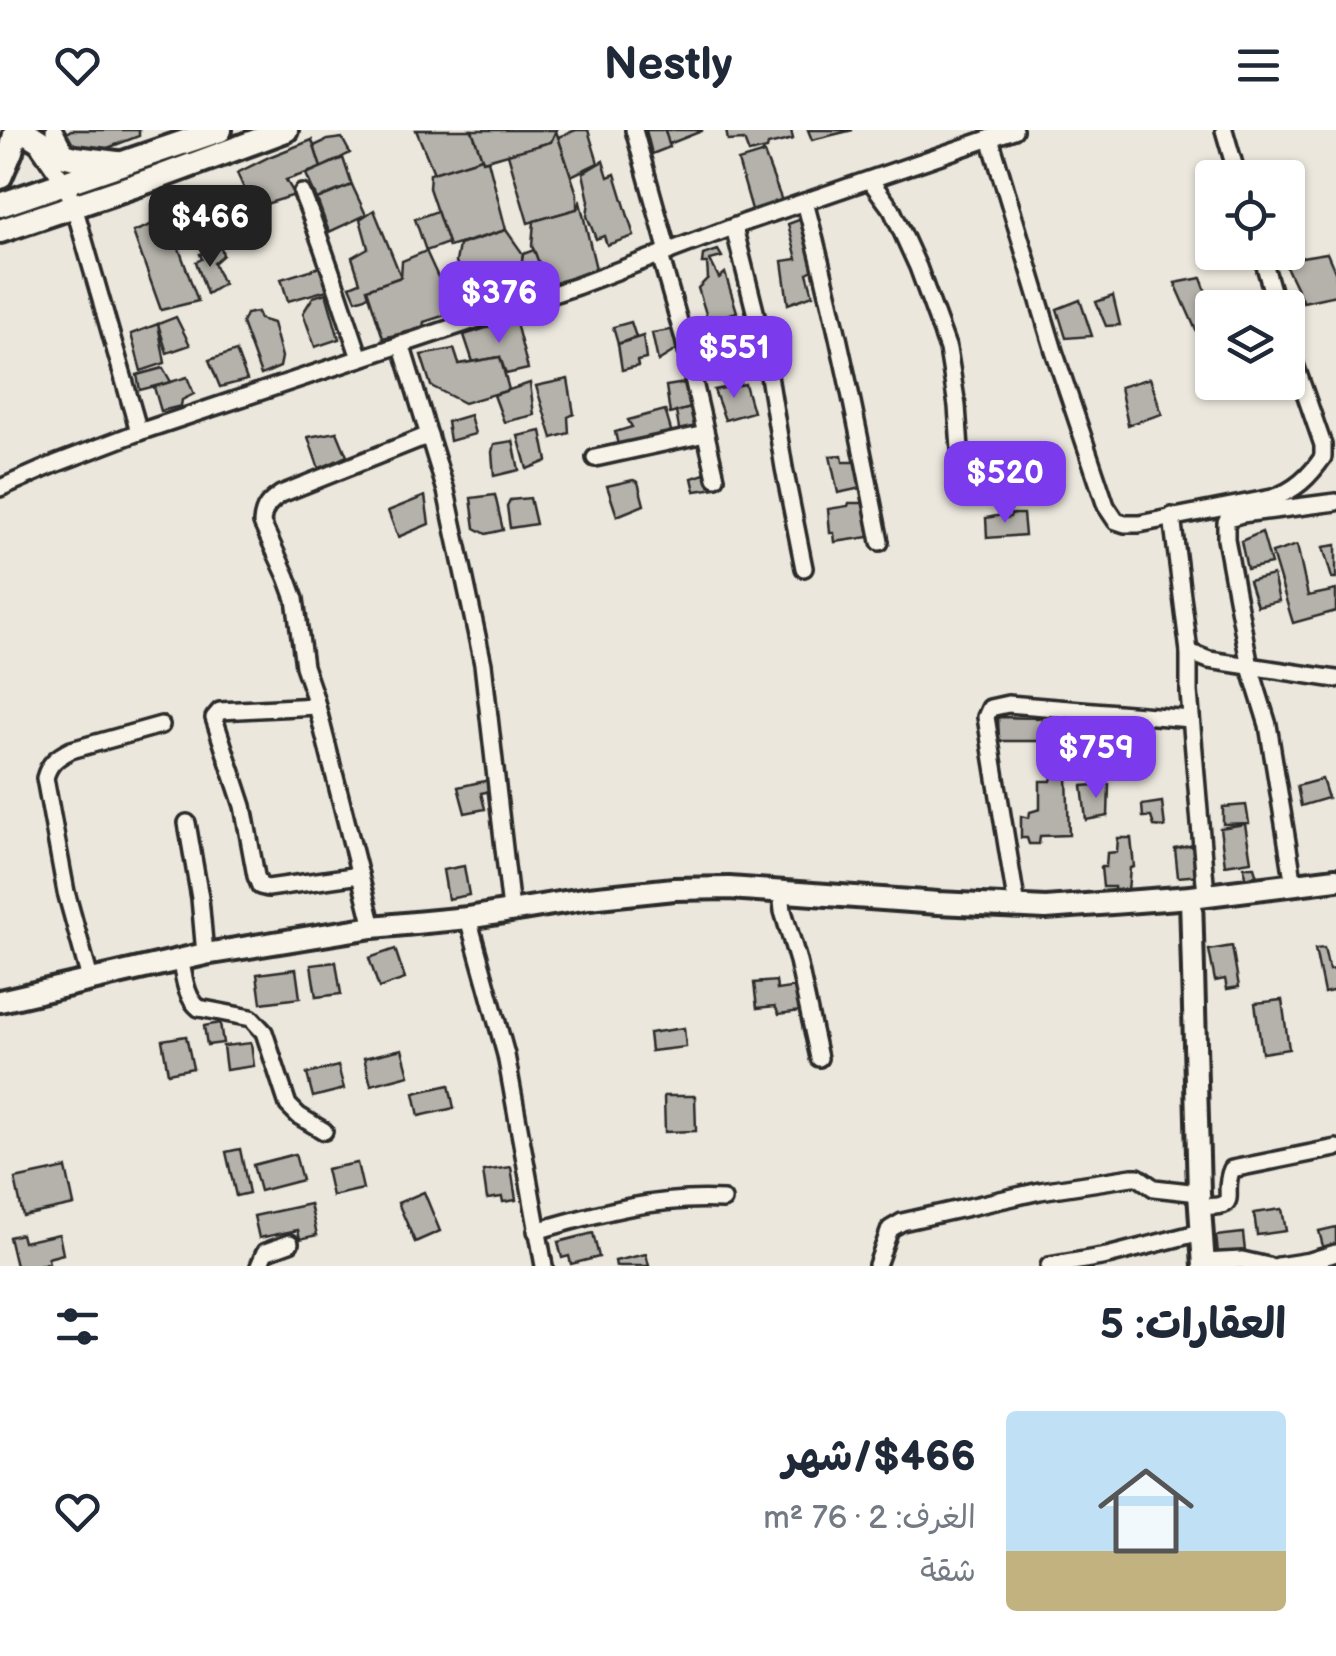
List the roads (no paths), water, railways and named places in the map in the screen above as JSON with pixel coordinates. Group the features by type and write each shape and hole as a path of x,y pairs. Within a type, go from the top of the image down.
{"main road":[{"path":"0,176 21,130 68,156 126,164"},
{"path":"0,231 126,164 220,130"},
{"path":"0,205 154,179 286,130"}],"street":[{"path":"21,130 54,165 70,195 139,432"},
{"path":"54,130 68,156"},
{"path":"634,130 716,478"},
{"path":"1224,130 1233,160"},
{"path":"0,488 139,432 577,286 1009,131"},
{"path":"990,138 1054,351 1106,506 1116,521 1139,524 1288,494 1323,457 1323,445 1305,392"},
{"path":"870,180 892,210 912,252 948,349 960,448"},
{"path":"302,192 360,358"},
{"path":"805,202 843,354 880,542"},
{"path":"734,227 765,351 804,568"},
{"path":"401,344 446,491 483,664 511,910"},
{"path":"595,458 705,434"},
{"path":"374,927 304,666 295,599 262,522 266,506 281,494 429,435"},
{"path":"1294,885 1268,725 1250,667 1226,522 1234,515 1336,502"},
{"path":"1172,516 1189,652 1198,896 1204,1264 1242,1260 1268,1266"},
{"path":"1189,652 1250,667 1336,680"},
{"path":"1017,908 986,718 990,708 1008,704 1191,718"},
{"path":"317,706 220,711 214,718 244,806 260,886 360,875"},
{"path":"90,979 66,892 44,778 48,766 71,750 161,726"},
{"path":"187,823 205,954"},
{"path":"0,1000 180,958 374,927 674,889 729,888 1017,908 1097,906 1336,879"},
{"path":"781,891 819,1058"},
{"path":"468,918 506,1055 544,1266"},
{"path":"180,958 194,1005 258,1023 288,1105 324,1131"},
{"path":"877,1265 890,1229 902,1222 1040,1191 1132,1178 1221,1207 1228,1195 1232,1169 1336,1148"},
{"path":"536,1230 611,1209 662,1200 723,1200"},
{"path":"1049,1266 1201,1232"},
{"path":"259,1266 265,1252 290,1243"},
{"path":"1278,1266 1336,1252"}]}
